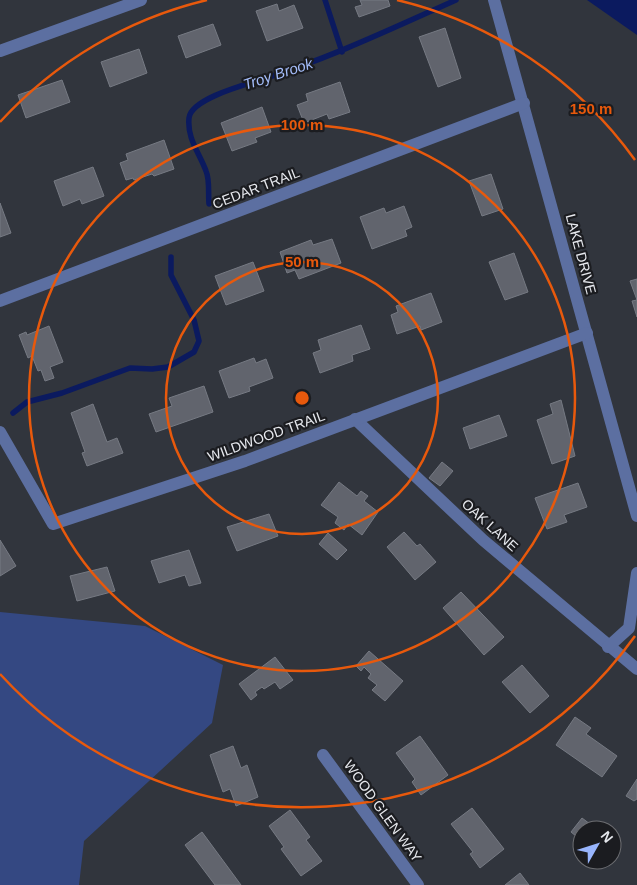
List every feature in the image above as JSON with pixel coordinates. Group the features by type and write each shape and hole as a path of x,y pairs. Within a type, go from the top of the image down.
{"street":[{"path":"0,52 141,0"},
{"name":"LAKE DRIVE","path":"494,0 637,516"},
{"name":"CEDAR TRAIL","path":"0,301 524,103"},
{"name":"WILDWOOD TRAIL","path":"0,432 53,524 244,461 587,333"},
{"name":"OAK LANE","path":"355,419 482,540 608,647"},
{"path":"637,572 629,628 608,647 637,669"},
{"name":"WOOD GLEN WAY","path":"323,755 418,885"}],"shaded area":[{"path":"587,0 637,0 637,35"},
{"path":"0,612 145,626 223,665 212,723 84,841 79,885 0,885"}],"building":[{"path":"360,0 388,0 390,6 359,17 355,7 362,5"},
{"path":"277,4 279,11 294,5 303,28 267,41 256,11"},
{"path":"213,24 221,45 186,58 178,36"},
{"path":"445,28 461,78 438,87 419,37"},
{"path":"139,49 147,73 110,87 101,62"},
{"path":"62,80 70,102 26,118 18,95"},
{"path":"340,82 350,112 329,119 327,114 304,123 297,105 308,101 306,94"},
{"path":"262,107 271,132 255,138 257,142 232,151 221,123"},
{"path":"164,140 174,169 154,176 152,174 134,180 133,178 126,180 120,163 128,160 126,154"},
{"path":"93,167 104,196 82,204 80,199 63,206 54,181"},
{"path":"491,174 503,209 482,216 469,181"},
{"path":"0,203 11,233 0,237"},
{"path":"404,206 412,227 405,230 407,236 372,249 360,217 384,208 386,213"},
{"path":"332,239 341,263 299,279 295,270 287,273 280,252 311,240 313,245"},
{"path":"514,253 528,292 505,300 489,262"},
{"path":"253,262 264,291 226,305 215,276"},
{"path":"637,279 637,300 630,281"},
{"path":"431,293 442,322 421,330 420,326 397,334 391,315 398,312 396,306"},
{"path":"637,300 637,317 632,301"},
{"path":"361,325 370,349 352,355 353,361 320,373 313,353 321,350 318,340"},
{"path":"49,326 63,362 50,367 54,378 45,381 41,370 38,371 32,356 28,358 19,335 26,332 27,335"},
{"path":"254,358 256,363 266,359 273,378 249,387 250,391 229,398 219,371"},
{"path":"204,386 213,412 156,432 149,414 172,406 169,398"},
{"path":"561,400 575,456 552,464 537,420 553,414 550,404"},
{"path":"93,404 107,442 117,438 123,453 87,466 82,453 85,452 71,413"},
{"path":"499,415 507,436 470,449 463,428"},
{"path":"442,462 453,471 440,486 429,478"},
{"path":"339,482 357,496 361,491 368,496 364,501 378,512 362,535 348,524 344,530 335,523 338,517 321,505"},
{"path":"578,483 587,507 564,515 567,522 547,529 535,498"},
{"path":"269,514 278,536 237,551 227,527"},
{"path":"404,532 417,546 420,544 436,562 415,580 387,547"},
{"path":"328,533 347,550 337,560 319,544"},
{"path":"0,540 16,566 0,576"},
{"path":"189,550 201,583 189,586 185,575 159,583 151,561"},
{"path":"107,567 115,591 77,601 70,576"},
{"path":"461,592 504,637 484,655 443,608"},
{"path":"369,651 403,681 385,701 372,690 377,685 368,678 371,674 364,667 361,671 356,666"},
{"path":"275,657 293,680 280,689 275,682 264,689 262,687 255,692 257,695 251,700 239,684"},
{"path":"522,665 549,696 530,713 502,682"},
{"path":"575,717 591,728 586,734 617,756 602,777 556,745"},
{"path":"420,736 448,775 421,795 412,782 415,779 396,753"},
{"path":"233,746 241,768 247,765 258,797 236,806 230,789 223,792 210,755"},
{"path":"637,779 637,799 634,801 626,796"},
{"path":"472,808 504,849 480,868 470,854 473,852 451,824"},
{"path":"290,810 310,837 306,840 322,861 301,876 281,849 284,847 269,826"},
{"path":"202,832 241,885 215,885 185,845"},
{"path":"520,873 529,885 505,885"}],"waterway":[{"path":"325,0 342,52"},
{"name":"Troy Brook","path":"209,204 207,175 192,139 189,126 189,118 192,111 199,105 231,89 285,72 335,53 456,0"},
{"name":"Troy Brook","path":"13,413 27,402 62,393 130,368 152,369 168,367 194,352 199,341 194,320 171,275 171,257"}]}
